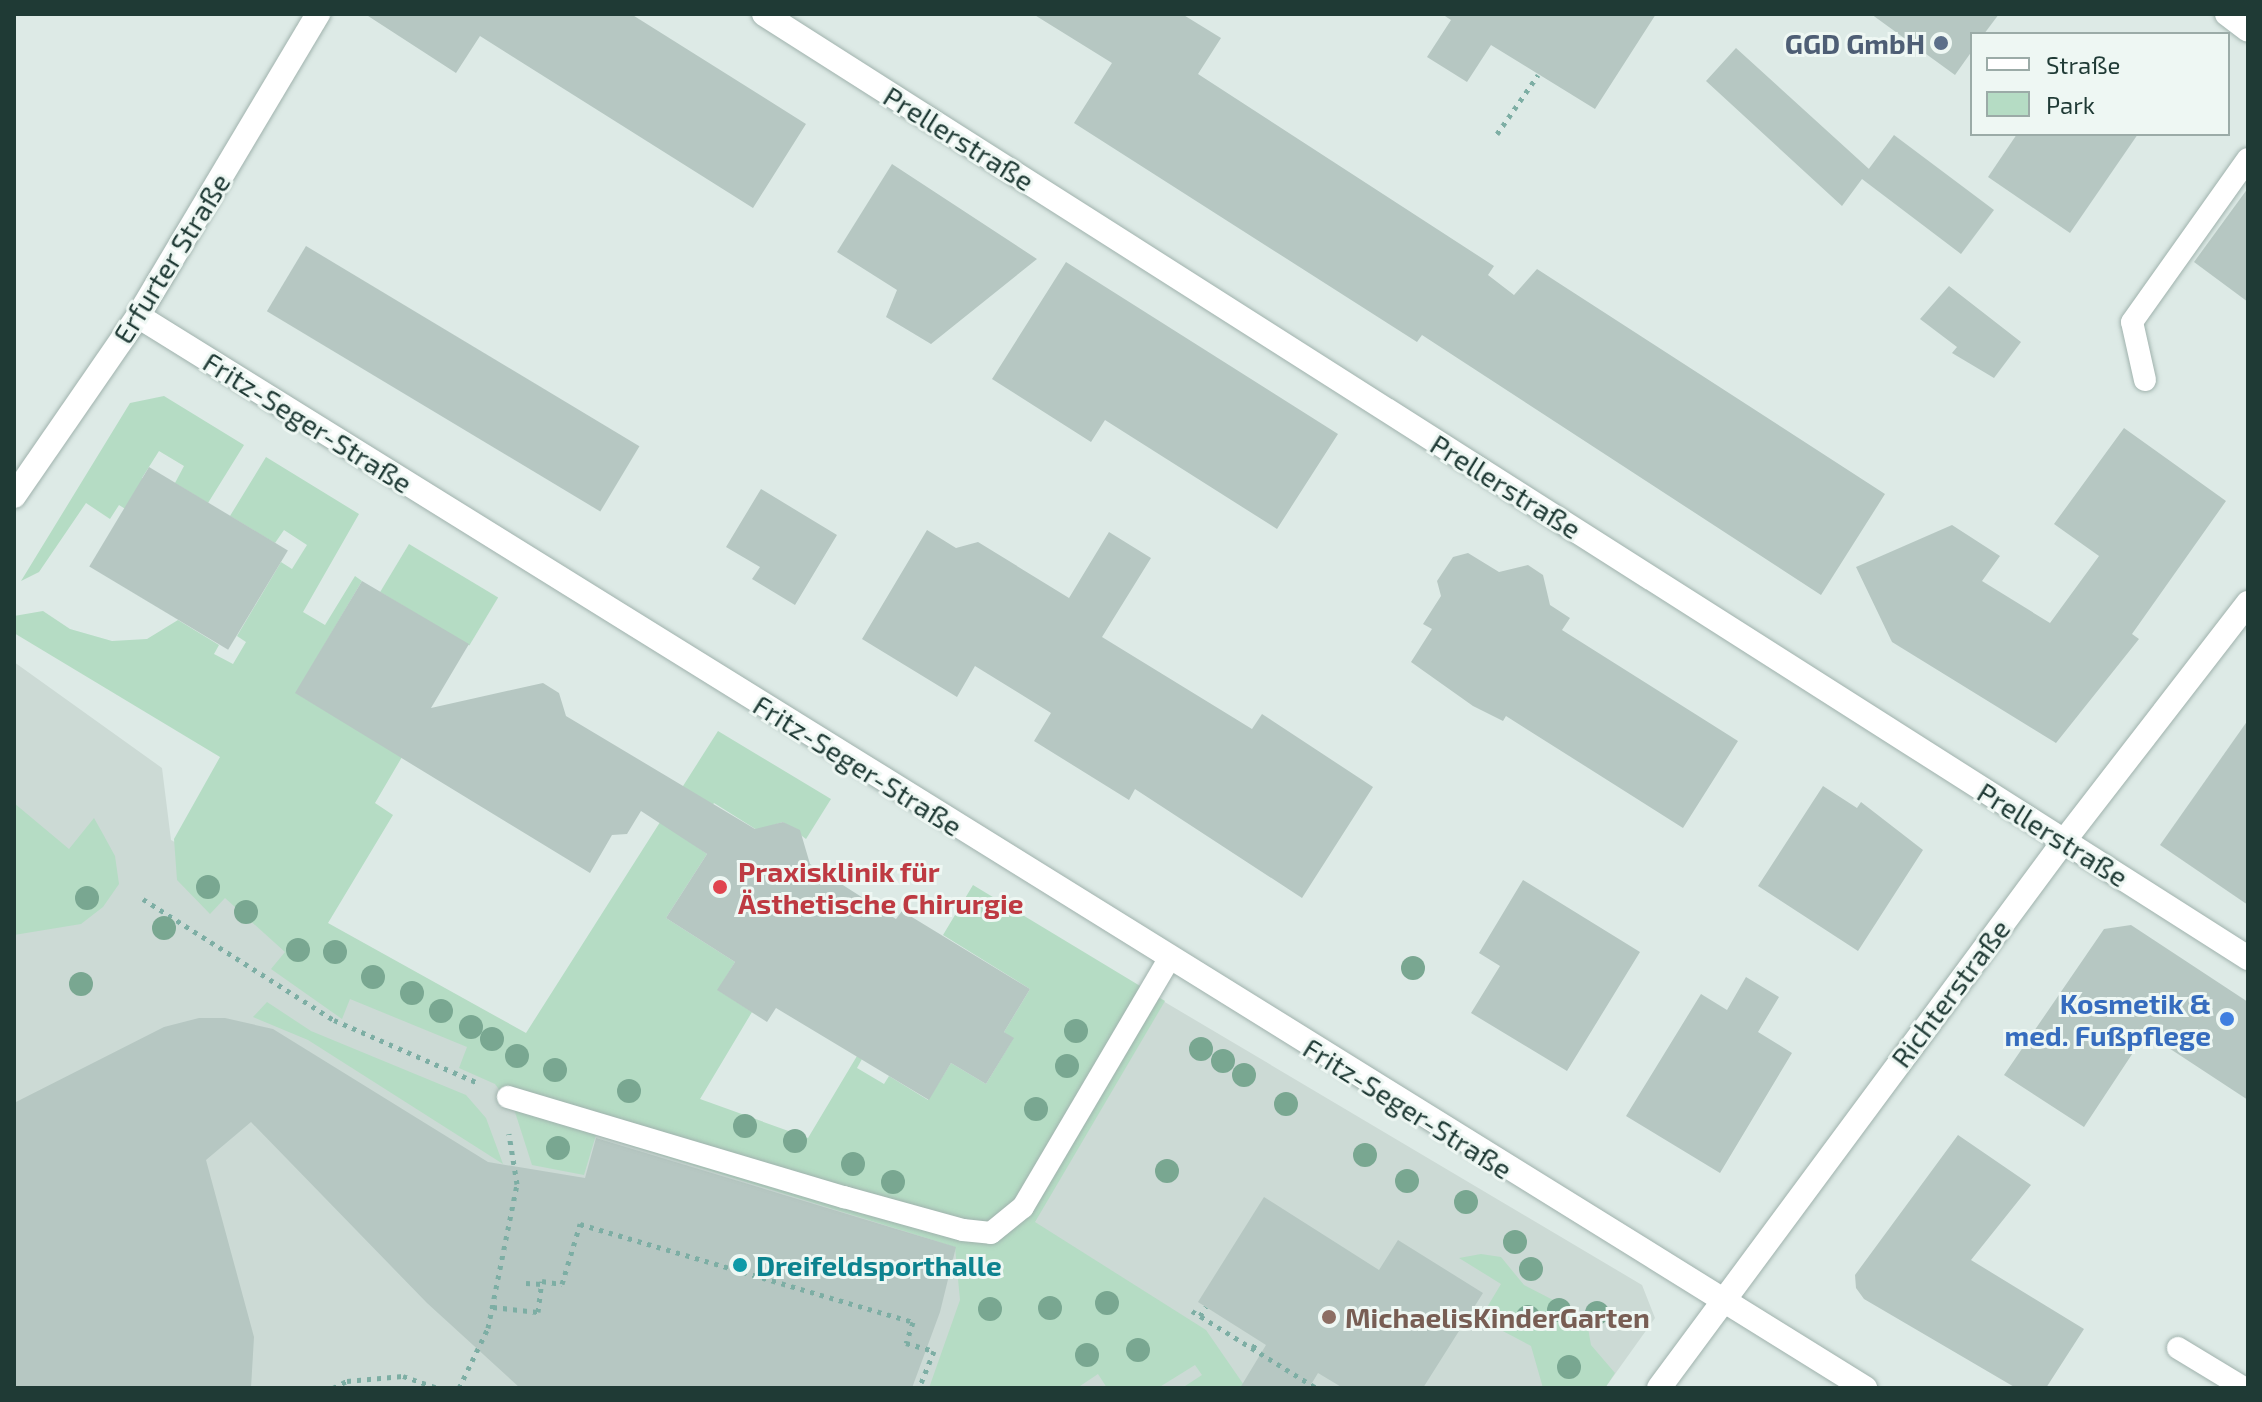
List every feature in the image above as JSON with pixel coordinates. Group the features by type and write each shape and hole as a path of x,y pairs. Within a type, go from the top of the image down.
{"street":[{"name":"Erfurter Straße","path":"14,496 138,316 318,14"},
{"name":"Prellerstraße","path":"764,14 2248,958"},
{"path":"2227,14 2248,30"},
{"name":"Fritz-Seger-Straße","path":"138,316 1720,1302 1865,1388"},
{"name":"Richterstraße","path":"1659,1388 2064,841 2248,603"}],"lane":[{"path":"2145,380 2132,322 2248,159"},
{"path":"508,1097 934,1222 991,1233 1023,1207 1169,959"},
{"path":"2178,1348 2244,1388"}],"path":[{"path":"1497,134 1538,75"},
{"path":"143,899 334,1020 508,1097"},
{"path":"477,1083 484,1092"},
{"path":"459,1388 493,1307 517,1184 507,1130"},
{"path":"526,1283 562,1284 580,1224 913,1322 906,1343 934,1351 919,1388"},
{"path":"493,1307 538,1312 542,1284"},
{"path":"1200,1316 1206,1307"},
{"path":"1192,1311 1316,1388"},
{"path":"1253,1348 1258,1340"},
{"path":"333,1388 347,1381 403,1376 438,1388"}],"shaded area":[{"path":"14,662 162,768 171,840 543,1046 971,1196 1131,982 1642,1285 1655,1318 1605,1388 14,1388"}],"green space":[{"path":"164,396 244,445 208,503 175,483 184,466 159,451 142,478 156,486 138,517 119,505 110,519 86,503 39,572 21,581 130,403"},
{"path":"266,457 359,514 303,612 325,625 355,576 362,581 296,693 402,757 375,803 393,815 328,923 526,1033 718,731 831,799 806,839 783,822 757,830 714,803 690,842 707,854 666,918 735,962 718,990 752,1012 700,1099 808,1138 857,1056 862,1059 857,1068 884,1084 889,1076 928,1100 951,1063 986,1084 1013,1039 1004,1032 1030,989 943,935 973,885 1165,1001 1035,1222 1206,1330 1246,1388 1182,1388 1202,1375 1195,1365 1158,1388 1107,1388 1098,1374 1077,1388 929,1388 960,1300 955,1247 596,1135 584,1175 532,1165 515,1112 495,1084 459,1068 467,1047 350,999 342,1019 271,969 285,952 225,898 210,914 177,880 174,839 220,757 14,633 14,616 43,611 70,629 112,641 147,639 178,620 219,645 214,654 233,664 246,642 237,636 281,562 292,569 307,545 284,530 275,543 230,516"},
{"path":"409,544 498,598 469,646 380,592"},
{"path":"14,803 69,849 94,818 103,834 115,856 119,884 103,907 81,924 14,935"},
{"path":"267,1002 311,1031 466,1095 486,1118 503,1164 308,1040 253,1017"},
{"path":"1481,1254 1501,1257 1524,1285 1586,1317 1591,1345 1615,1373 1605,1388 1543,1388 1531,1346 1480,1319 1501,1284 1459,1258"}],"building":[{"path":"365,14 631,14 806,124 753,208 480,36 456,73"},
{"path":"1033,14 1182,14 1221,38 1198,74 1494,266 1488,275 1514,295 1537,269 1885,494 1821,595 1422,335 1417,342 1074,123 1112,63"},
{"path":"1442,14 1656,14 1595,109 1491,45 1467,82 1427,57 1451,20"},
{"name":"GGD GmbH","path":"1871,14 1999,14 1986,32 1970,32 1970,54 1955,75"},
{"path":"1736,48 1869,169 1894,135 1994,210 1961,254 1862,179 1842,206 1706,81"},
{"path":"2016,136 2137,136 2070,233 1988,177"},
{"path":"892,164 1037,259 931,344 886,317 897,290 837,252"},
{"path":"2248,188 2248,302 2194,262"},
{"path":"306,246 639,446 600,511 267,311"},
{"path":"1066,262 1338,434 1277,529 1105,420 1091,442 992,379"},
{"path":"1949,286 2021,342 1994,378 1952,353 1957,347 1920,319"},
{"path":"2124,428 2226,501 2132,634 2139,639 2056,743 1892,642 1856,567 1952,525 2000,556 1982,581 2050,623 2099,556 2054,524"},
{"path":"149,467 288,550 228,650 89,566"},
{"path":"761,489 837,535 795,605 752,579 760,567 726,547"},
{"path":"927,530 956,548 978,542 1069,598 1109,532 1151,558 1102,637 1252,729 1262,714 1373,787 1302,898 1135,789 1129,800 1034,741 1051,713 975,666 957,697 862,639"},
{"path":"1468,553 1499,572 1528,565 1543,575 1550,605 1570,618 1562,630 1738,741 1683,828 1506,716 1503,721 1473,706 1411,662 1432,629 1423,624 1441,596 1437,581 1453,557"},
{"path":"362,581 469,644 431,708 543,683 559,693 566,716 755,829 783,822 800,830 810,864 896,919 902,911 1030,989 1004,1032 1014,1038 986,1084 951,1063 929,1100 776,1008 767,1022 717,990 735,962 666,918 707,854 641,811 627,834 612,835 590,873 295,693"},
{"path":"2248,720 2248,905 2160,845"},
{"path":"1823,786 1857,808 1861,802 1923,850 1858,951 1758,886"},
{"path":"1523,880 1640,952 1567,1071 1471,1013 1500,966 1479,953"},
{"path":"2131,925 2248,1002 2248,1100 2146,1033 2084,1127 2004,1075 2104,929"},
{"path":"1746,977 1779,997 1758,1032 1792,1053 1720,1173 1626,1116 1701,994 1727,1010"},
{"path":"199,1018 225,1018 273,1029 488,1162 585,1178 596,1138 956,1247 940,1312 912,1388 520,1388 427,1303 251,1122 206,1160 254,1337 251,1388 14,1388 14,1103 164,1027"},
{"path":"1958,1135 2031,1185 1971,1260 2084,1329 2046,1388 2016,1388 1864,1299 1856,1288 1855,1275"},
{"path":"1264,1197 1379,1270 1398,1240 1483,1293 1423,1388 1343,1388 1318,1373 1309,1388 1240,1388 1266,1345 1198,1302"}],"place":[{"name":"GGD GmbH","path":"1941,43"},
{"name":"Praxisklinik für Ästhetische Chirurgie","path":"720,887"},
{"name":"Kosmetik & med. Fußpflege","path":"2227,1019"},
{"name":"Dreifeldsporthalle","path":"740,1265"},
{"name":"MichaelisKinderGarten","path":"1329,1317"}]}
